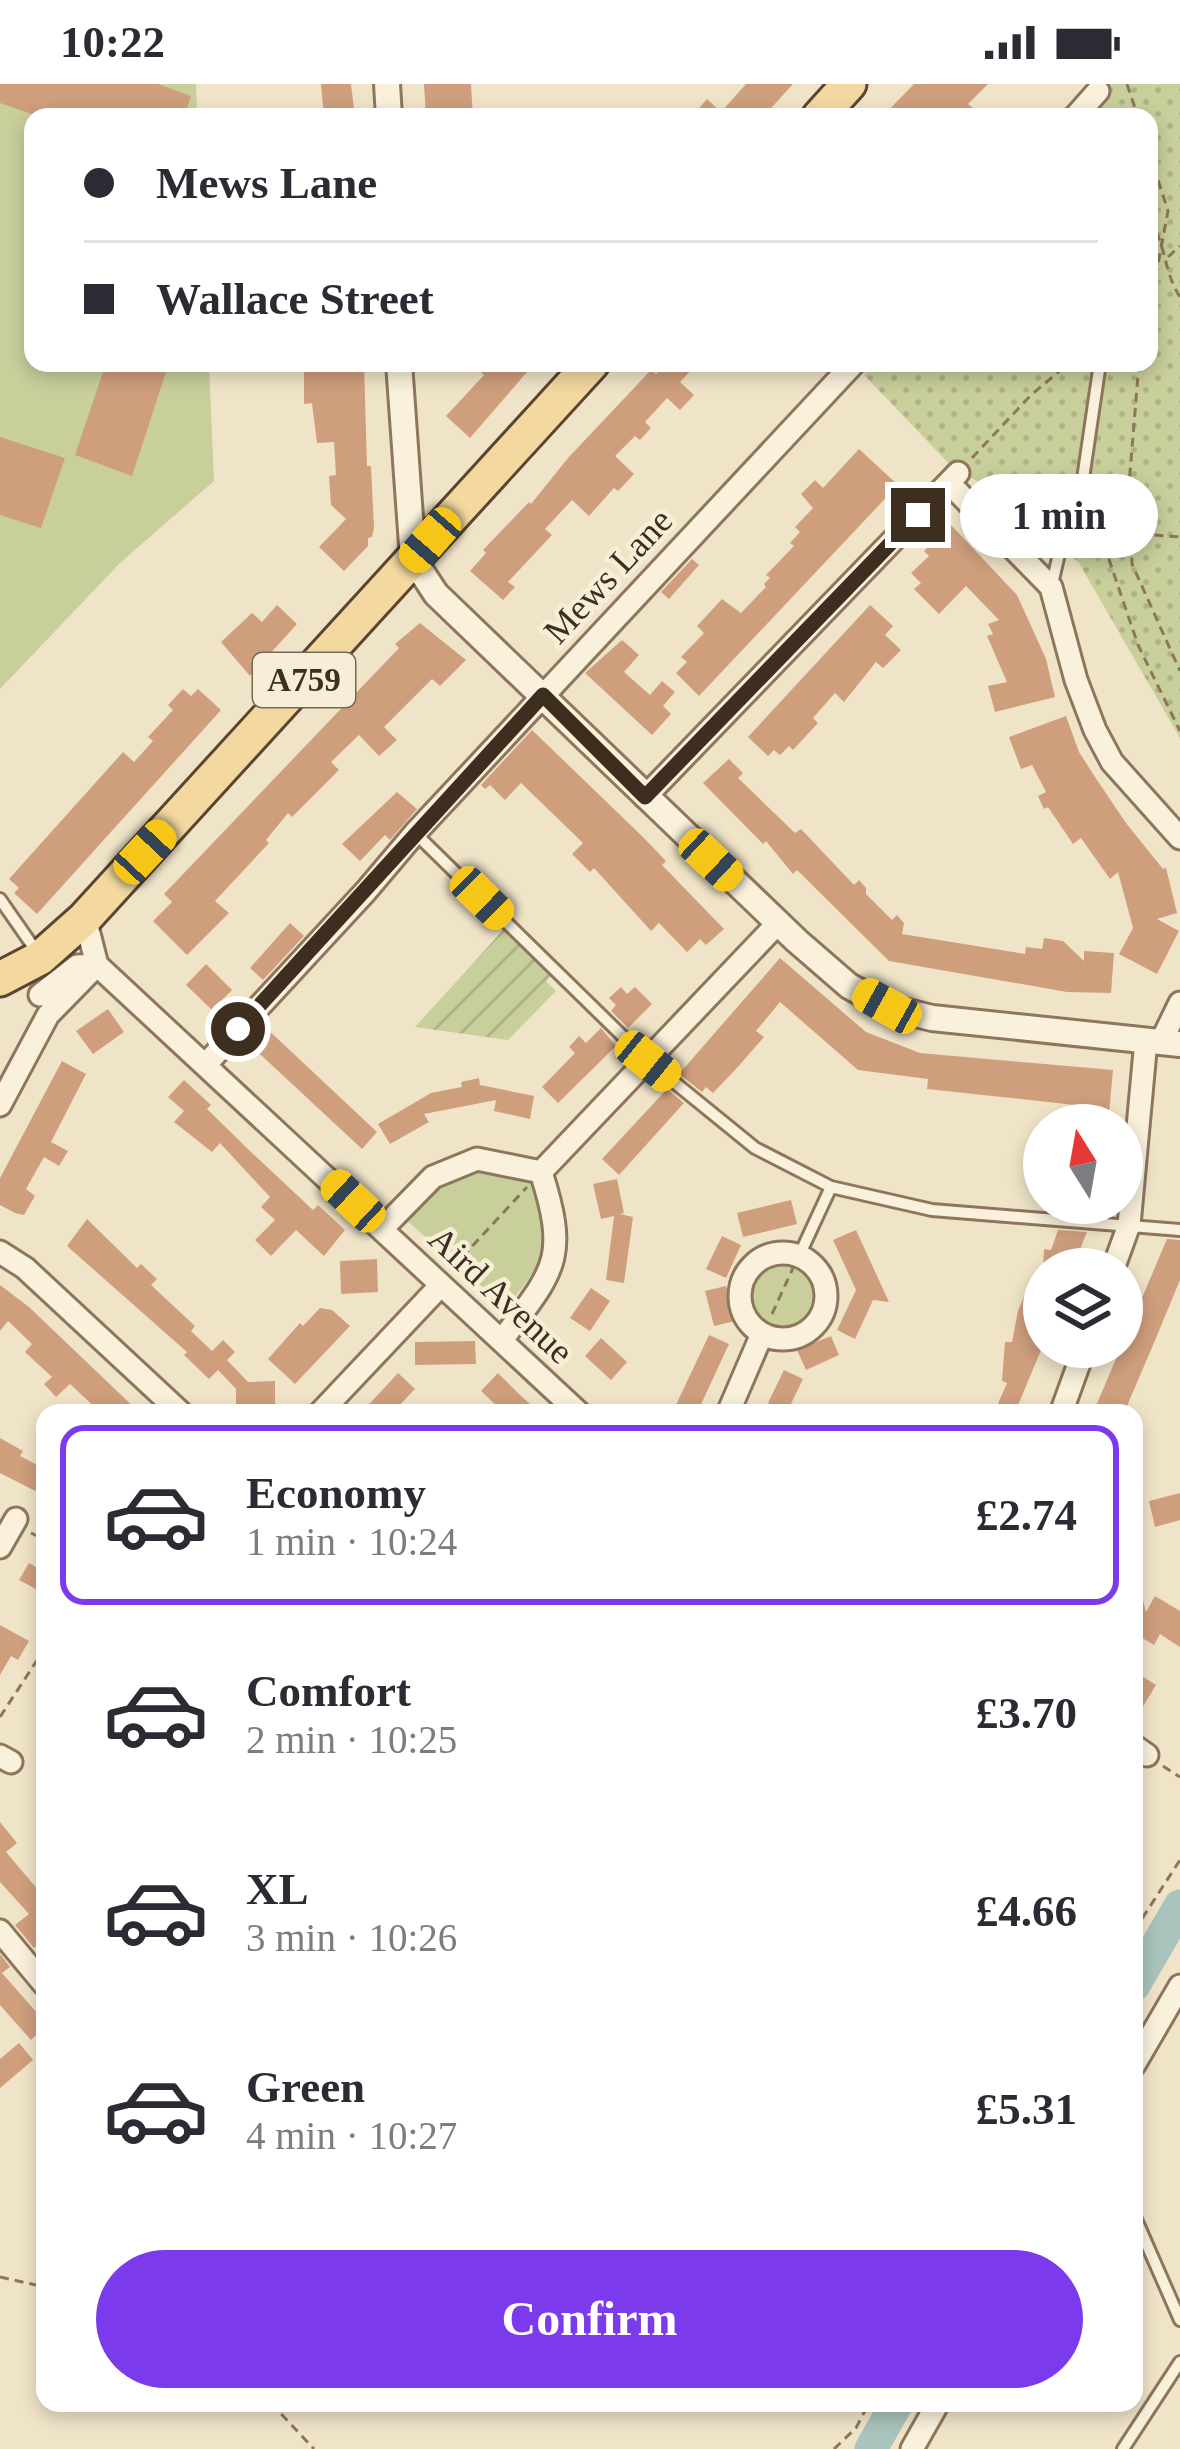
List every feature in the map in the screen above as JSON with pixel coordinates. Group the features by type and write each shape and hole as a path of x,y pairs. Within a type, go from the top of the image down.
{"main road":[{"path":"827,108 849,84"},
{"name":"A759","path":"4,977 40,958 85,918 584,372"}],"street":[{"path":"1083,108 1098,91"},
{"path":"399,372 413,560 436,594 849,986 887,1006 932,1018 1162,1042"},
{"name":"Mews Lane","path":"206,1063 374,898 415,833 846,372"},
{"path":"645,797 953,478 1051,587 1094,730 1112,761 1180,838"},
{"path":"0,1105 44,1005 97,965 85,918"},
{"path":"541,1172 778,923"},
{"name":"Aird Avenue","path":"97,965 570,1404"},
{"path":"4,977 44,1005"},
{"path":"1121,1248 1129,1225 1162,1042 1180,1003"},
{"path":"382,1229 433,1177 477,1159 541,1172"},
{"path":"502,1340 550,1276 557,1224 541,1172"},
{"path":"0,1252 25,1268 171,1404"},
{"path":"779,1253 799,1256 818,1269 826,1285 822,1316 810,1331 796,1338 762,1334 744,1314 742,1282 762,1258 779,1253"},
{"path":"329,1404 441,1285"},
{"path":"732,1404 762,1334"},
{"path":"1064,1404 1077,1368"},
{"path":"0,1547 16,1519"},
{"path":"0,1930 36,1974"},
{"path":"1143,2050 1180,1986"},
{"path":"911,2449 933,2412"}],"lane":[{"path":"1051,587 1064,528 1079,506 1099,372"},
{"path":"415,833 648,1061 755,1148 831,1187 932,1210 1180,1230"},
{"path":"0,898 40,958"},
{"path":"799,1256 831,1187"},
{"path":"1143,2236 1180,2320"},
{"path":"1124,2449 1180,2362"}],"path":[{"path":"1158,180 1168,211 1158,260"},
{"path":"1158,232 1166,258 1165,275 1180,297"},
{"path":"1166,258 1180,246"},
{"path":"953,478 1030,395 1058,372"},
{"path":"1138,372 1129,485 1132,564 1180,670"},
{"path":"1093,504 1138,645 1180,731"},
{"path":"1064,528 1084,520 1131,532 1180,537"},
{"path":"441,1285 455,1263 541,1172"},
{"path":"762,1334 799,1256"},
{"path":"0,1717 36,1662"},
{"path":"1143,1917 1180,1860"},
{"path":"0,2277 36,2285"},
{"path":"279,2412 314,2449"},
{"path":"834,2449 856,2428 864,2412"}],"green space":[{"path":"0,84 196,84 197,108 24,108 24,372 209,372 214,481 120,563 0,689"},
{"path":"1088,84 1180,84 1180,738 1079,563 995,488 958,473 864,375 1158,372 1158,108 1084,108 1096,93"},
{"path":"505,928 554,972 546,981 556,991 508,1040 415,1027"},
{"path":"490,1168 531,1183 544,1222 539,1263 506,1308 404,1218 453,1173"},
{"path":"783,1260 808,1270 818,1295 808,1320 783,1330 758,1320 748,1295 758,1270"}],"building":[{"path":"0,84 158,84 191,96 187,108 24,111 0,103"},
{"path":"321,84 351,84 354,108 323,108"},
{"path":"424,84 471,84 472,108 425,108"},
{"path":"746,84 793,84 771,108 725,108"},
{"path":"914,84 988,84 968,104 973,108 891,108"},
{"path":"103,372 166,372 132,476 75,455"},
{"path":"304,372 364,372 374,528 368,546 344,571 319,547 346,519 331,505 334,442 317,443 312,403 304,404"},
{"path":"481,372 527,372 470,438 446,416 484,375"},
{"path":"649,372 689,372 680,382 694,395 680,410 667,398 645,422 651,428 615,456 634,474 589,516 572,500 545,529 552,535 508,582 515,587 503,600 470,571 486,553 483,550 531,504"},
{"path":"0,437 65,458 41,528 0,515"},
{"path":"859,449 898,485 699,696 676,673 687,662 681,657 704,633 697,626 722,599 741,613 766,587 770,578 766,575 794,546 790,543 800,532 795,527 813,508 801,494 815,480 823,488"},
{"path":"950,524 1017,595 1046,659 1055,697 995,712 988,686 1007,682 987,636 993,634 988,624 999,620 966,586 939,614 914,589 921,583 911,573"},
{"path":"692,559 699,565 669,599 661,592"},
{"path":"277,605 297,624 250,676 221,642 252,613 262,622"},
{"path":"870,605 893,626 885,635 901,650 883,668 876,662 844,702 835,693 813,718 818,723 793,750 789,746 780,755 774,750 768,756 748,737"},
{"path":"420,623 466,660 440,686 432,679 384,727 397,740 379,756 359,735 331,762 339,770 292,817 288,813 266,840 269,843 215,901 229,913 187,955 153,921 172,902 164,894 399,648 395,644"},
{"path":"622,640 639,655 624,672 650,695 662,681 675,692 663,706 671,714 652,735 585,673"},
{"path":"183,689 191,696 198,689 221,710 37,914 14,893 19,888 9,879 123,752 134,762 153,741 148,737 173,710 168,705"},
{"path":"1066,716 1079,752 1095,777 1126,823 1166,868 1177,913 1157,919 1179,931 1157,974 1119,954 1133,928 1118,872 1110,879 1081,838 1073,844 1048,807 1044,809 1038,796 1046,792 1032,765 1021,769 1009,737"},
{"path":"532,730 643,837 666,861 662,865 724,929 706,945 700,939 687,952 659,923 651,931 594,868 590,872 572,854 583,843 521,783 505,800 490,785 485,789 481,785"},
{"path":"729,759 743,773 738,778 795,833 801,829 854,885 859,880 892,920 897,915 904,923 902,934 1025,954 1026,947 1042,949 1044,938 1063,941 1084,961 1084,951 1114,953 1111,993 1067,992 889,961 703,783"},
{"path":"397,792 417,809 390,840 385,835 360,861 342,844"},
{"path":"290,923 304,936 263,980 250,968"},
{"path":"780,958 866,1032 920,1053 1113,1070 1110,1104 1066,1104 927,1089 928,1079 858,1070 780,1002 756,1031 764,1037 713,1093 706,1087 702,1092 679,1074"},
{"path":"206,964 232,990 212,1010 186,985"},
{"path":"621,987 627,994 635,987 652,1004 628,1028 611,1011 616,1005 609,998"},
{"path":"108,1009 124,1032 93,1054 76,1031"},
{"path":"263,1025 377,1132 362,1149 247,1042"},
{"path":"601,1028 616,1046 558,1103 542,1087 575,1053 569,1047 579,1036 586,1043"},
{"path":"62,1061 86,1074 51,1142 68,1151 59,1166 44,1157 26,1189 35,1196 24,1215 15,1213 0,1205 0,1178"},
{"path":"479,1078 480,1085 534,1096 530,1119 494,1111 496,1100 424,1114 429,1122 390,1144 378,1124 431,1093"},
{"path":"184,1080 211,1105 207,1109 313,1210 318,1205 345,1230 324,1256 296,1230 271,1256 255,1240 275,1220 261,1207 270,1197 220,1143 212,1152 174,1122 184,1111 168,1097"},
{"path":"667,1089 684,1103 619,1175 602,1159"},
{"path":"617,1179 624,1213 620,1214 633,1217 624,1283 606,1280 614,1216 601,1219 593,1184"},
{"path":"791,1200 797,1224 743,1237 737,1213"},
{"path":"87,1219 137,1268 141,1264 157,1279 151,1285 195,1326 191,1331 212,1351 223,1340 235,1352 227,1360 248,1382 275,1381 275,1404 236,1404 236,1389 218,1370 209,1379 184,1355 187,1352 67,1246"},
{"path":"856,1230 889,1302 873,1300 855,1339 837,1330 856,1290 833,1240"},
{"path":"1058,1230 1087,1232 1081,1248 1052,1248"},
{"path":"722,1236 741,1245 726,1278 706,1269"},
{"path":"1167,1239 1180,1240 1180,1280 1156,1338 1128,1404 1097,1404 1112,1368 1143,1368 1143,1295"},
{"path":"377,1259 378,1292 341,1294 340,1261"},
{"path":"0,1285 131,1404 91,1404 70,1384 56,1397 44,1384 52,1377 25,1352 32,1344 8,1321 0,1331"},
{"path":"726,1286 735,1321 714,1326 705,1291"},
{"path":"591,1288 610,1301 590,1331 570,1318"},
{"path":"1023,1299 1023,1368 1034,1368 1019,1404 998,1404 1007,1383 1002,1381 1005,1342 1012,1342"},
{"path":"320,1308 332,1310 350,1326 295,1384 268,1359"},
{"path":"709,1335 729,1344 701,1404 676,1404"},
{"path":"831,1336 839,1355 806,1370 797,1350"},
{"path":"601,1338 627,1362 611,1380 585,1356"},
{"path":"475,1341 476,1364 415,1365 415,1342"},
{"path":"784,1370 803,1379 791,1404 768,1403"},
{"path":"398,1373 415,1389 401,1404 369,1404"},
{"path":"498,1373 531,1404 495,1404 481,1391"},
{"path":"0,1438 36,1464 36,1491 0,1473"},
{"path":"1180,1493 1180,1520 1155,1527 1149,1501"},
{"path":"29,1563 36,1567 36,1589 19,1580"},
{"path":"1155,1596 1180,1611 1180,1647 1160,1634 1154,1645 1143,1638 1143,1600 1146,1612"},
{"path":"0,1625 29,1641 18,1660 11,1656 0,1675"},
{"path":"1143,1677 1156,1685 1143,1706"},
{"path":"0,1822 17,1843 6,1852 36,1887 34,1948 15,1925 29,1914 0,1882"},
{"path":"0,1954 10,1967 2,1973 36,2012 36,2035 31,2040 0,2005"},
{"path":"19,2043 33,2060 0,2088 0,2059"}],"waterway":[{"path":"1143,1970 1180,1906"},
{"path":"871,2449 892,2412"}],"route":[{"path":"238,1029 543,695 645,797 918,515"}]}
